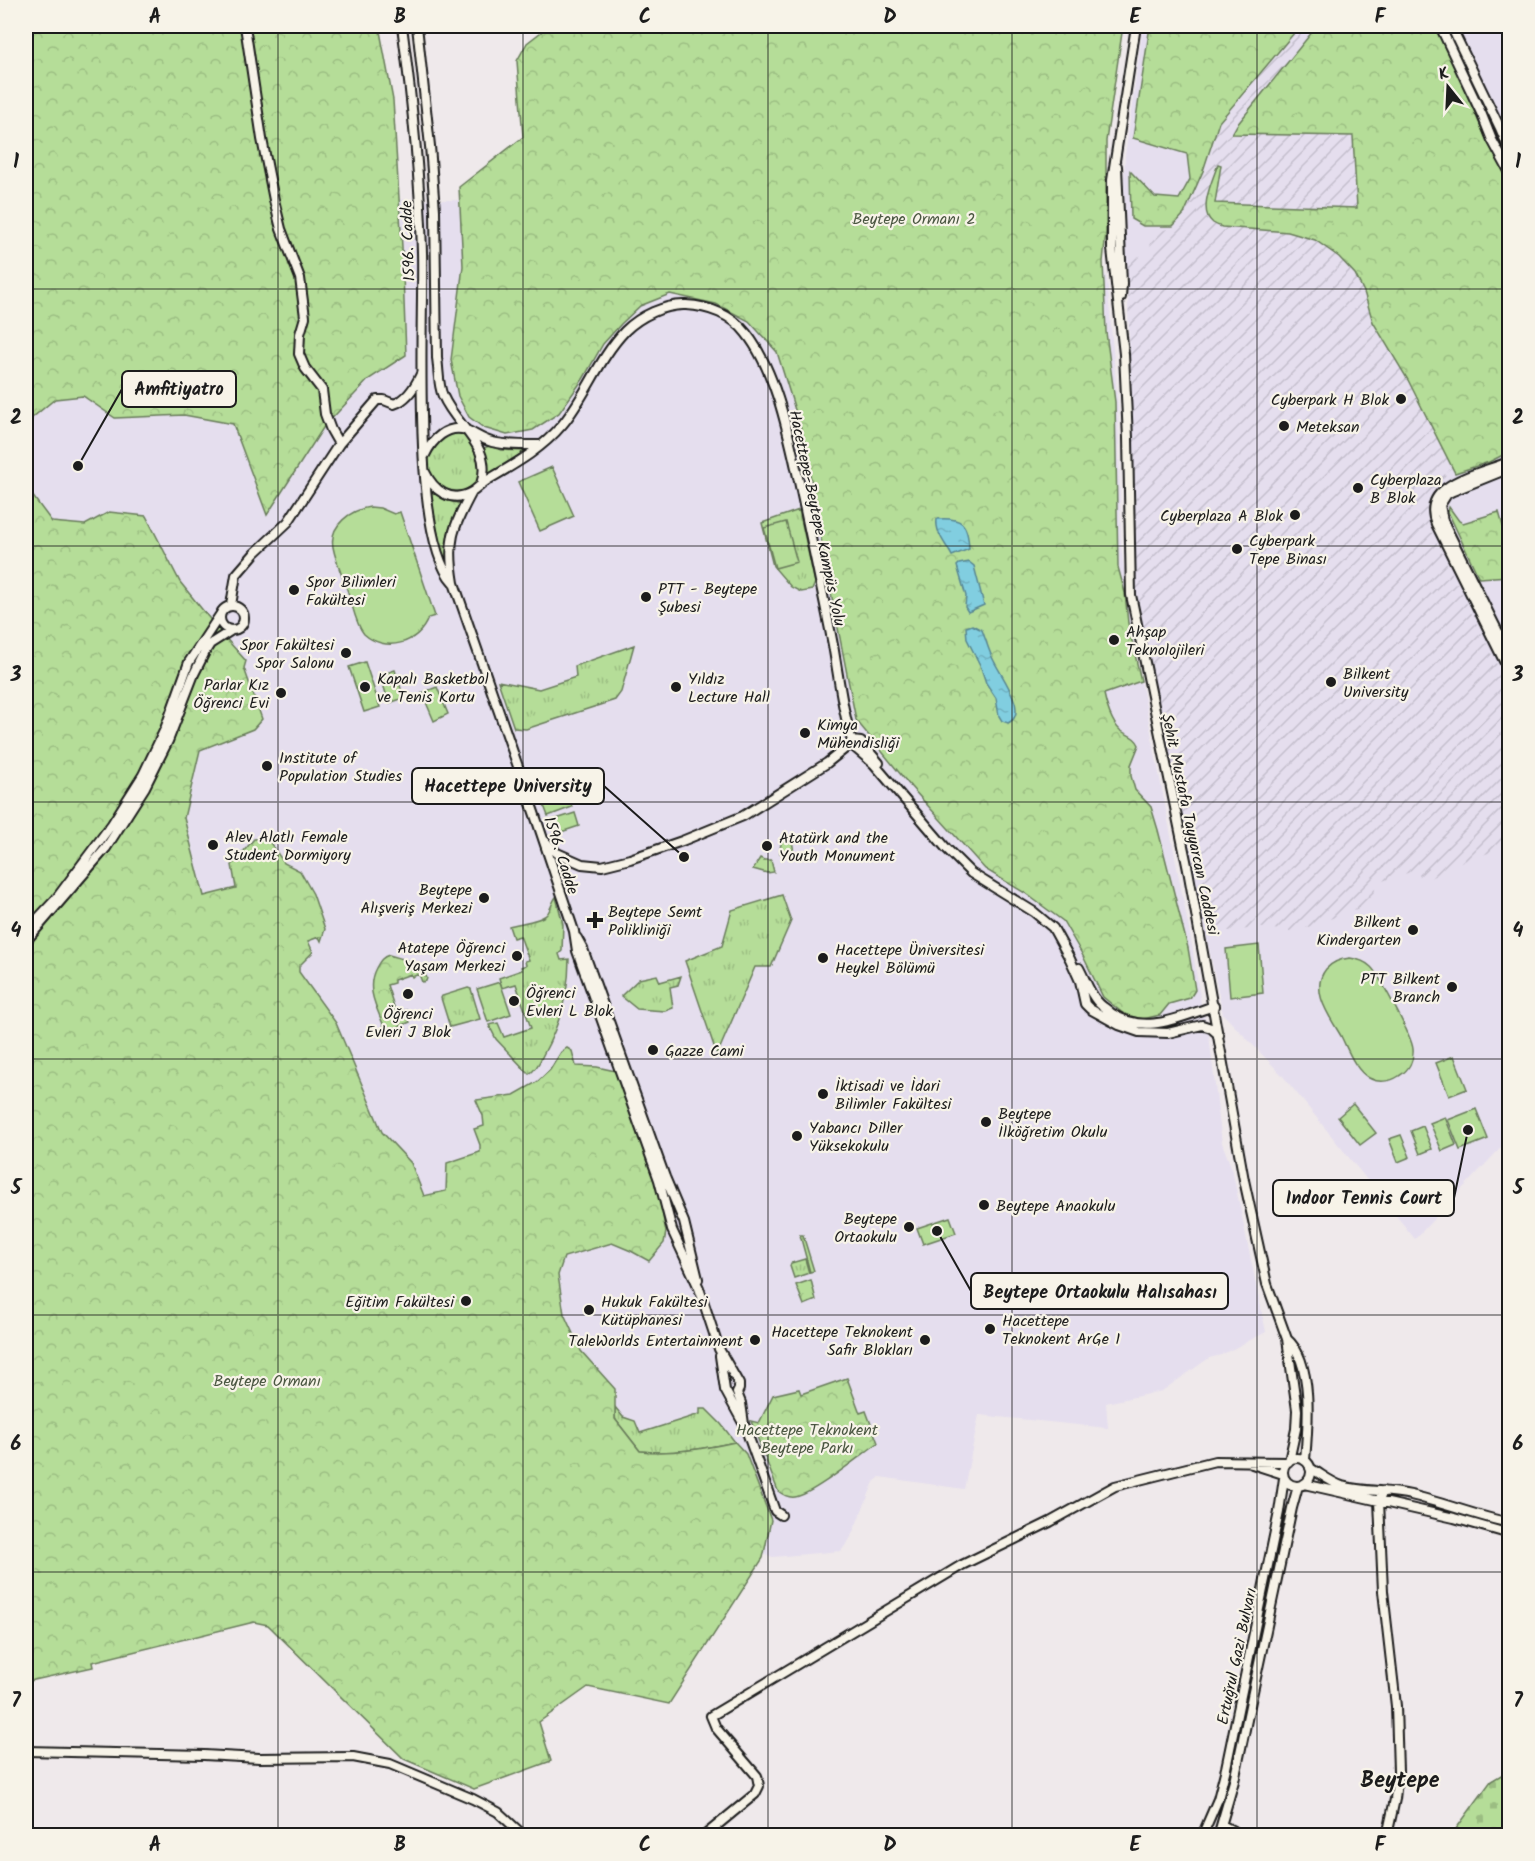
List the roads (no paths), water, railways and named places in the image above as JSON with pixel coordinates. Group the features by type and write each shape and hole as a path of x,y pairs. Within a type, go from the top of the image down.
{"street":[{"path":"245,26 262,139 274,200 281,229 300,278 305,317 300,334 299,354 305,368 322,390 325,414 339,444"},
{"name":"1596. Cadde","path":"402,26 420,211 425,472 431,522 439,557 444,570 454,584"},
{"name":"1596. Cadde","path":"417,26 435,210 437,358 440,383 443,396 465,430 473,437 484,470 481,484 472,492 452,534 450,555 454,584 574,931 583,949 664,1177 681,1213 698,1276 699,1288"},
{"name":"Şehit Mustafa Tayyarcan Caddesi","path":"1136,26 1116,158 1119,178 1116,245 1128,438 1132,602 1188,870 1238,1150 1267,1284 1287,1339 1297,1410 1296,1429 1288,1461"},
{"path":"1440,26 1509,173"},
{"path":"1451,26 1509,152"},
{"path":"1493,141 1492,135 1496,133 1500,132 1503,137"},
{"name":"Hacettepe-Beytepe Kampüs Yolu","path":"481,484 516,465 561,426 624,332 639,319 672,306 684,305 699,306 726,315 736,322 753,343 766,368 786,424 852,741"},
{"path":"231,605 236,575 255,553 288,522 339,444 377,400 394,404 402,400 417,384 422,371"},
{"path":"424,457 441,434 452,430 465,430 496,443 540,446"},
{"path":"1509,461 1446,488 1435,498 1432,511 1436,524 1509,673"},
{"path":"1509,468 1447,494 1440,505 1443,521 1509,656"},
{"path":"425,472 434,487 444,494 460,497 472,492"},
{"path":"26,931 56,899 112,824 137,785 165,729 189,662 223,609 231,605 239,607 245,617 243,625 210,644 205,652 168,741 145,787 106,849 26,941"},
{"path":"220,615 222,625 232,630"},
{"path":"852,741 861,742 948,844 971,867 1051,921 1062,935 1099,1004 1119,1018 1142,1025 1165,1023 1215,1011"},
{"path":"852,741 854,747 874,764 964,867 976,877 1034,912 1053,928 1070,959 1080,981 1085,1004 1090,1009 1128,1029 1139,1032 1168,1033 1211,1021 1215,1011"},
{"path":"542,834 557,853 569,859 590,865 616,863 743,816 806,777 848,747 852,741"},
{"path":"555,875 559,864 569,859"},
{"name":"1596. Cadde","path":"574,931 577,951 659,1180 671,1227 699,1288"},
{"path":"1202,1025 1211,1028 1219,1035"},
{"path":"668,1216 681,1213"},
{"path":"671,1227 678,1228 685,1225"},
{"path":"699,1288 719,1349 725,1390 744,1424 775,1510 781,1515"},
{"name":"Şehit Mustafa Tayyarcan Caddesi","path":"1287,1339 1294,1345 1304,1371 1308,1408 1305,1461"},
{"path":"719,1349 740,1387 737,1393 728,1394"},
{"path":"725,1385 731,1380 737,1382"},
{"path":"737,1393 744,1424"},
{"path":"704,1836 755,1794 759,1786 757,1776 716,1728 711,1716 962,1565 1050,1522 1115,1486 1215,1461 1288,1461 1296,1458 1305,1461 1310,1468 1322,1476 1343,1486 1413,1496 1509,1523"},
{"path":"1239,1461 1284,1476"},
{"path":"1288,1461 1283,1470 1284,1476 1291,1485 1379,1501 1454,1518 1509,1534"},
{"path":"1301,1485 1310,1477 1310,1468"},
{"name":"Ertuğrul Gazi Bulvarı","path":"1202,1836 1218,1799 1226,1768 1280,1512 1284,1476"},
{"name":"Ertuğrul Gazi Bulvarı","path":"1218,1836 1234,1781 1292,1508 1301,1485"},
{"path":"1383,1491 1379,1501 1383,1591 1396,1706 1398,1771 1387,1836"},
{"path":"26,1751 259,1758 353,1757 390,1764 473,1799 498,1812 524,1836"},
{"path":"1222,1826 1243,1836"}],"water":[{"path":"937,519 952,519 962,524 967,533 969,549 952,556 939,534"},
{"path":"969,562 974,566 984,605 968,612 957,566"},
{"path":"972,625 982,630 992,657 1012,694 1016,711 1014,718 1008,723 1002,721 999,716 996,698 986,683 967,639 966,627"}],"place":[{"name":"Cyberpark H Blok","path":"1401,399"},
{"name":"Meteksan","path":"1284,426"},
{"name":"Amfitiyatro","path":"78,466"},
{"name":"Cyberplaza B Blok","path":"1358,488"},
{"name":"Cyberplaza A Blok","path":"1295,515"},
{"name":"Cyberpark Tepe Binası","path":"1237,549"},
{"name":"Spor Bilimleri Fakültesi","path":"294,590"},
{"name":"PTT - Beytepe Şubesi","path":"646,597"},
{"name":"Ahşap Teknolojileri","path":"1114,640"},
{"name":"Spor Fakültesi Spor Salonu","path":"346,653"},
{"name":"Bilkent University","path":"1331,682"},
{"name":"Kapalı Basketbol ve Tenis Kortu","path":"365,687"},
{"name":"Yıldız Lecture Hall","path":"676,687"},
{"name":"Parlar Kız Öğrenci Evi","path":"281,693"},
{"name":"Kimya Mühendisliği","path":"805,733"},
{"name":"Institute of Population Studies","path":"267,766"},
{"name":"Alev Alatlı Female Student Dormiyory","path":"213,845"},
{"name":"Atatürk and the Youth Monument","path":"767,846"},
{"name":"Hacettepe University","path":"684,857"},
{"name":"Beytepe Alışveriş Merkezi","path":"484,898"},
{"name":"Beytepe Semt Polikliniği","path":"595,920"},
{"name":"Bilkent Kindergarten","path":"1413,930"},
{"name":"Atatepe Öğrenci Yaşam Merkezi","path":"517,956"},
{"name":"Hacettepe Üniversitesi Heykel Bölümü","path":"823,958"},
{"name":"PTT Bilkent Branch","path":"1452,987"},
{"name":"Öğrenci Evleri J Blok","path":"408,994"},
{"name":"Öğrenci Evleri L Blok","path":"514,1001"},
{"name":"Gazze Cami","path":"653,1050"},
{"name":"İktisadi ve İdari Bilimler Fakültesi","path":"823,1094"},
{"name":"Beytepe İlköğretim Okulu","path":"986,1122"},
{"name":"Indoor Tennis Court","path":"1468,1130"},
{"name":"Yabancı Diller Yüksekokulu","path":"797,1136"},
{"name":"Beytepe Anaokulu","path":"984,1205"},
{"name":"Beytepe Ortaokulu","path":"909,1227"},
{"name":"Beytepe Ortaokulu Halısahası","path":"937,1231"},
{"name":"Eğitim Fakültesi","path":"466,1301"},
{"name":"Hukuk Fakültesi Kütüphanesi","path":"589,1310"},
{"name":"Hacettepe Teknokent ArGe 1","path":"990,1329"},
{"name":"TaleWorlds Entertainment","path":"755,1340"},
{"name":"Hacettepe Teknokent Safir Blokları","path":"925,1340"}],"district":[{"name":"Beytepe","path":"1400,1779"}],"park label":[{"name":"Beytepe Ormanı 2","path":"914,218"},
{"name":"Beytepe Ormanı","path":"267,1380"},
{"name":"Hacettepe Teknokent Beytepe Parkı","path":"807,1438"}]}
